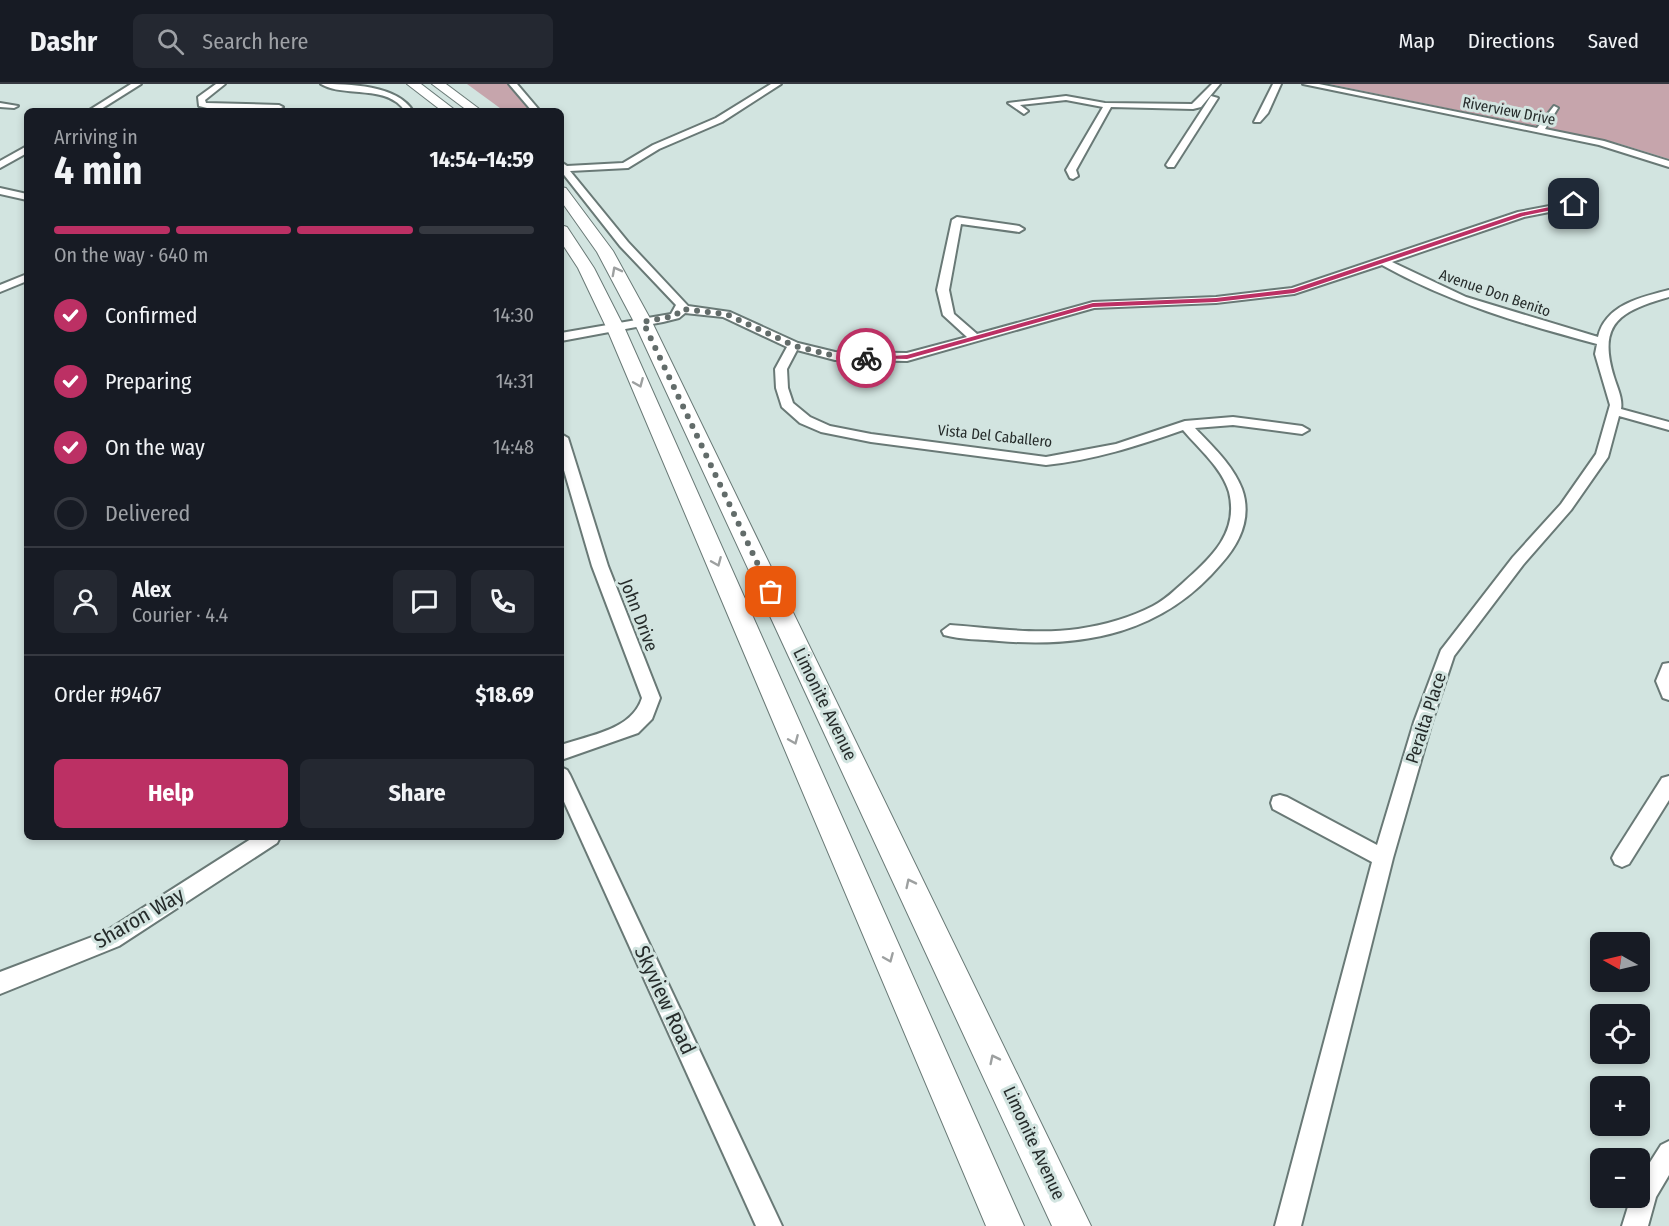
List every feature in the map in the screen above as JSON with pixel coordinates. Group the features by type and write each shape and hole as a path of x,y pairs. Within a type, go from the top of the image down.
{"main road":[{"path":"413,84 447,108"},
{"path":"438,84 472,108"},
{"name":"Limonite Avenue","path":"564,195 605,251 643,322 1072,1226"},
{"path":"564,235 586,268 616,329 1005,1226"}],"street":[{"path":"97,108 137,84"},
{"path":"221,84 201,99 202,104 211,107 279,107"},
{"path":"325,84 392,97 405,103 408,108"},
{"path":"513,84 533,108"},
{"path":"564,167 625,166 656,147 719,120 777,84"},
{"path":"1197,105 1216,84"},
{"path":"1171,165 1225,84"},
{"path":"1257,120 1264,113 1277,84"},
{"name":"Riverview Drive","path":"1307,84 1601,143 1669,164"},
{"path":"1024,111 1012,103 1066,98 1108,105 1197,105 1207,108"},
{"path":"0,105 14,106"},
{"path":"1073,176 1071,170 1108,105"},
{"path":"1539,131 1554,108"},
{"path":"0,165 24,151"},
{"path":"564,168 624,244 682,304 682,309"},
{"path":"0,190 24,196"},
{"path":"564,337 669,318 682,309 726,314 795,346 835,356 907,357 1093,305 1216,300 1294,291 1522,214 1592,201"},
{"path":"975,338 949,315 943,290 957,220 1019,229"},
{"name":"Avenue Don Benito","path":"1383,261 1407,275 1460,298 1512,317 1603,342"},
{"path":"0,289 24,278"},
{"path":"1603,342 1606,329 1621,312 1653,296 1669,293"},
{"name":"Peralta Place","path":"1288,1226 1383,858 1423,722 1447,654 1518,561 1566,507 1603,454 1615,411 1611,385 1601,354 1603,342"},
{"name":"Vista Del Caballero","path":"795,346 781,369 782,388 787,404 805,420 837,431 1046,461 1073,458 1120,447 1185,425 1233,421 1302,430"},
{"path":"1615,411 1669,426"},
{"path":"950,631 1075,635 1110,629 1168,604 1212,566 1231,543 1239,519 1235,491 1222,466 1185,425"},
{"name":"John Drive","path":"564,460 600,566 651,698 646,714 632,728 564,752"},
{"path":"1669,669 1664,684 1669,693"},
{"name":"Skyview Road","path":"564,782 769,1226"},
{"path":"1622,858 1669,784"},
{"path":"1280,803 1383,858"},
{"name":"Sharon Way","path":"0,983 112,939 265,840"},
{"path":"1635,1226 1645,1192 1669,1153"}],"shaded area":[{"path":"467,84 507,84 527,108 500,108"},
{"path":"1329,84 1669,84 1669,159 1617,143"}],"way so far":[{"path":"771,592 643,322 675,316 682,309 726,314 795,346 835,356 866,358"}],"route":[{"path":"866,358 907,357 938,350 1093,305 1216,300 1259,297 1294,291 1522,214 1574,204"}]}
